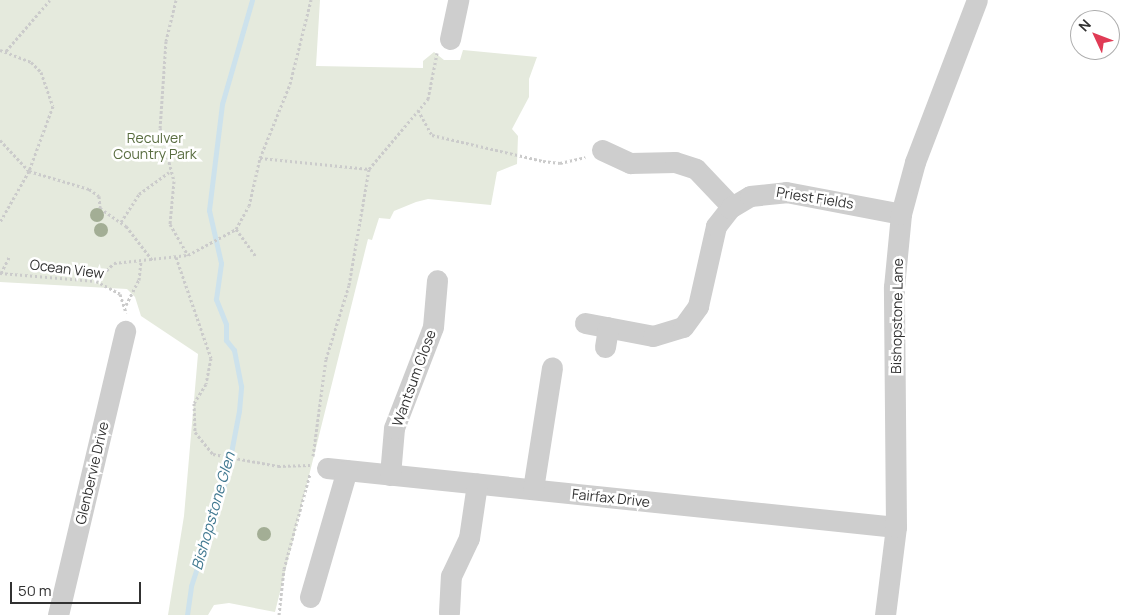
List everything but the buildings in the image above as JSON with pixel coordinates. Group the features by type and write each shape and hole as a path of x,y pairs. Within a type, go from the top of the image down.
{"street":[{"path":"450,39 458,0"},
{"name":"Bishopstone Lane","path":"885,615 896,527 894,287 901,214 915,162 977,0"},
{"path":"602,150 630,163 675,162 696,169 732,207"},
{"name":"Priest Fields","path":"585,323 606,337 664,335 689,321 698,306 712,236 732,207 750,196 774,191 901,214"},
{"name":"Wantsum Close","path":"390,475 394,428 433,327 437,280"},
{"name":"Glenbervie Drive","path":"58,615 125,331"},
{"path":"533,490 552,367"},
{"path":"310,597 328,468"},
{"name":"Fairfax Drive","path":"328,468 896,527"},
{"path":"449,612 451,576 469,538 477,484"}],"path":[{"path":"6,51 50,0"},
{"path":"176,0 166,41 160,128 169,172 174,181 170,224 188,255"},
{"path":"96,281 114,263 141,260 153,262 188,255 198,252 236,229 249,206 260,158 290,84 311,0"},
{"path":"279,615 284,569 328,468 326,359 349,285 368,169 428,98 439,47 450,39"},
{"path":"0,50 31,62 50,91 53,106 48,126 29,171 0,222"},
{"path":"418,110 432,136 543,161 576,160 602,150"},
{"path":"0,140 29,171 89,188 99,196 100,208 121,222 153,262"},
{"path":"260,158 368,169"},
{"path":"121,222 139,194 169,172"},
{"path":"236,229 256,256"},
{"path":"0,273 9,257"},
{"path":"176,257 211,358 206,384 194,403 195,432 214,454 246,462 328,468"},
{"path":"125,331 126,305 139,280 141,260"},
{"name":"Ocean View","path":"0,273 96,281 110,286 126,305"}],"green space":[{"name":"Reculver Country Park","path":"0,0 320,0 316,66 423,68 423,61 434,52 444,60 460,60 463,50 537,57 529,79 529,97 512,129 518,136 517,164 497,172 491,205 428,199 416,202 394,211 390,219 379,218 372,240 368,239 275,612 229,603 214,605 208,615 168,615 184,516 198,354 141,316 135,297 127,289 0,282"}],"waterway":[{"name":"Bishopstone Glen","path":"187,615 191,586 226,479 239,411 241,386 234,350 226,340 226,324 216,299 221,263 209,210 222,104 252,0"}]}
